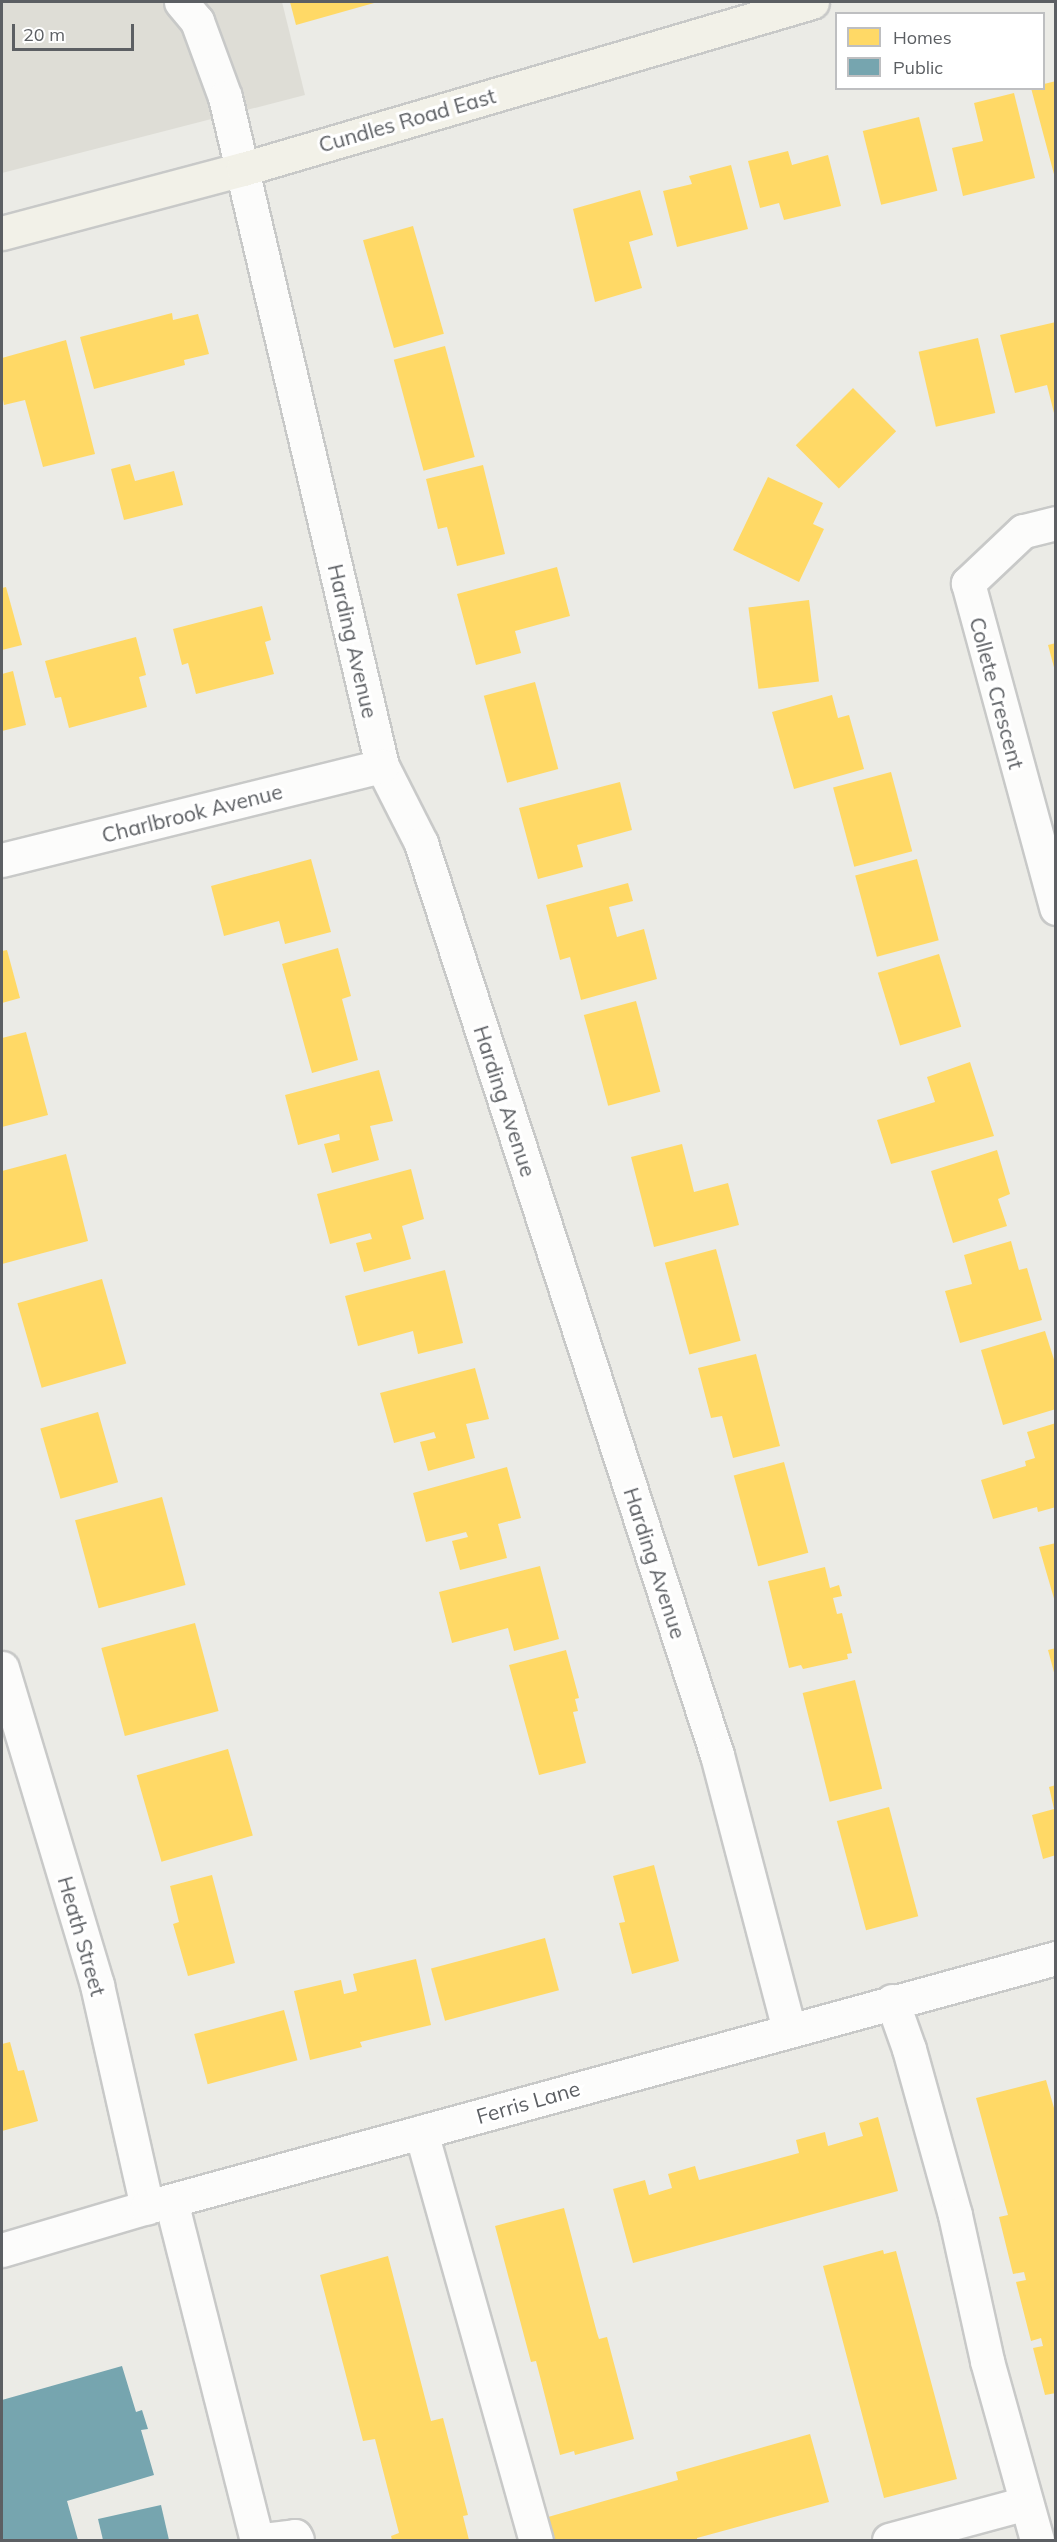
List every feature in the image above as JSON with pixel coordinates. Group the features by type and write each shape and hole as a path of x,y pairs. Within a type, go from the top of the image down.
{"main road":[{"name":"Cundles Road East","path":"2,233 243,169 812,2"}],"street":[{"name":"Harding Avenue","path":"181,2 197,21 225,96 382,766 421,843 717,1755 789,2029"},
{"name":"Collete Crescent","path":"1056,523 1023,531 968,583 1056,908"},
{"name":"Charlbrook Avenue","path":"2,860 382,766"},
{"name":"Heath Street","path":"2,1668 97,1985 257,2541"},
{"name":"Ferris Lane","path":"2,2250 159,2204 789,2029 1056,1958"},
{"path":"892,2001 909,2049 954,2215 987,2361 1036,2541"},
{"path":"421,2132 536,2541"},
{"path":"889,2541 1026,2503"},
{"path":"264,2541 296,2536 297,2541"}],"shaded area":[{"path":"2,2 282,2 305,95 2,173"}],"building: Homes":[{"path":"290,2 373,2 374,3 296,25"},
{"path":"1056,81 1056,178 1032,90 1045,90 1045,84"},
{"path":"1014,93 1035,178 963,196 952,148 983,141 974,103"},
{"path":"919,117 937,191 881,205 863,131"},
{"path":"788,151 792,165 828,155 841,206 784,220 779,203 760,208 748,161"},
{"path":"731,165 748,229 677,247 663,191 692,184 689,176"},
{"path":"640,190 653,235 629,242 642,288 595,302 573,209"},
{"path":"413,226 444,334 394,348 363,240"},
{"path":"172,313 173,320 198,314 209,354 184,360 185,365 94,389 80,337"},
{"path":"1056,322 1055,417 1047,385 1015,393 1000,335"},
{"path":"978,338 995,413 936,427 919,352"},
{"path":"66,340 95,454 43,467 25,400 4,405 2,358"},
{"path":"445,346 475,457 424,471 394,360"},
{"path":"853,388 896,431 839,488 796,445"},
{"path":"130,464 135,481 174,471 183,505 124,520 111,469"},
{"path":"483,465 505,554 457,566 447,527 438,529 426,479"},
{"path":"768,477 823,503 813,524 824,529 799,582 733,550"},
{"path":"557,567 570,616 515,631 521,653 476,665 457,594"},
{"path":"6,587 22,645 2,650 2,588"},
{"path":"809,600 819,681 758,689 748,607"},
{"path":"262,606 271,640 265,642 274,674 196,694 188,663 182,665 173,629"},
{"path":"136,637 146,675 139,677 147,707 69,728 61,697 55,698 45,661"},
{"path":"1056,643 1056,671 1055,671 1048,645"},
{"path":"13,671 26,725 2,731 2,674"},
{"path":"535,682 558,769 507,783 484,696"},
{"path":"832,695 838,718 849,715 864,769 794,789 772,712"},
{"path":"891,772 912,851 854,867 833,788"},
{"path":"620,782 632,830 577,845 583,867 538,879 519,808"},
{"path":"311,859 331,932 285,944 279,921 224,936 211,886"},
{"path":"917,859 939,940 877,957 855,876"},
{"path":"628,883 633,901 609,907 617,937 644,929 657,979 581,1000 570,957 560,960 546,905"},
{"path":"338,948 351,996 342,999 358,1060 312,1073 282,964"},
{"path":"7,950 20,998 2,1003 2,951"},
{"path":"939,954 961,1027 900,1045 878,973"},
{"path":"636,1001 660,1092 608,1106 584,1015"},
{"path":"26,1032 48,1115 2,1127 2,1038"},
{"path":"970,1062 994,1136 891,1164 877,1120 935,1102 927,1077"},
{"path":"379,1070 393,1121 370,1126 379,1160 332,1173 324,1144 340,1140 339,1134 298,1145 285,1095"},
{"path":"682,1144 694,1192 728,1183 739,1225 654,1247 631,1157"},
{"path":"997,1150 1010,1194 998,1199 1007,1226 953,1243 931,1171"},
{"path":"66,1154 88,1241 2,1264 2,1171"},
{"path":"411,1169 424,1219 402,1226 411,1259 364,1272 356,1243 372,1239 370,1233 330,1244 317,1194"},
{"path":"1011,1241 1019,1270 1027,1268 1042,1320 960,1343 945,1291 972,1284 964,1255"},
{"path":"716,1249 741,1341 689,1354 665,1263"},
{"path":"445,1270 463,1343 418,1354 413,1331 358,1346 345,1296"},
{"path":"102,1279 126,1364 42,1388 17,1303"},
{"path":"1045,1331 1056,1366 1056,1409 1003,1425 981,1350"},
{"path":"756,1354 780,1446 733,1458 722,1416 711,1418 698,1368"},
{"path":"475,1368 489,1419 466,1424 475,1458 428,1471 420,1442 436,1438 434,1432 394,1443 380,1393"},
{"path":"98,1412 118,1482 60,1499 40,1429"},
{"path":"1056,1423 1056,1507 1038,1512 1037,1507 993,1519 981,1480 1026,1466 1025,1461 1035,1458 1027,1432"},
{"path":"784,1462 808,1553 758,1566 734,1475"},
{"path":"507,1467 521,1518 498,1524 507,1558 460,1570 452,1541 468,1537 466,1532 426,1542 413,1493"},
{"path":"162,1497 186,1585 99,1608 75,1520"},
{"path":"1056,1543 1056,1601 1055,1602 1039,1547"},
{"path":"540,1566 559,1639 514,1651 508,1628 452,1643 439,1592"},
{"path":"825,1567 830,1588 839,1585 842,1596 833,1598 837,1614 842,1613 852,1653 847,1654 848,1659 803,1669 801,1665 789,1668 768,1581"},
{"path":"195,1623 219,1711 125,1736 101,1648"},
{"path":"1056,1648 1056,1676 1055,1676 1048,1650"},
{"path":"566,1650 579,1698 575,1699 578,1711 573,1712 586,1763 539,1775 509,1665"},
{"path":"855,1680 882,1789 830,1802 803,1693"},
{"path":"228,1749 253,1836 161,1862 137,1775"},
{"path":"1056,1785 1056,1855 1043,1859 1032,1815 1054,1809 1049,1787"},
{"path":"889,1807 918,1916 866,1930 837,1821"},
{"path":"654,1865 679,1961 632,1974 619,1923 625,1922 613,1876"},
{"path":"212,1875 235,1963 188,1976 173,1924 179,1922 170,1886"},
{"path":"545,1938 559,1990 445,2021 431,1969"},
{"path":"416,1959 431,2025 360,2042 362,2047 310,2060 294,1991 341,1980 344,1994 357,1991 353,1974"},
{"path":"284,2010 297,2060 208,2084 194,2034"},
{"path":"10,2042 18,2071 24,2070 38,2121 2,2131 2,2044"},
{"path":"1046,2080 1056,2115 1056,2393 1045,2395 1033,2348 1043,2346 1041,2338 1031,2341 1016,2282 1026,2280 1024,2272 1013,2274 999,2217 1008,2215 976,2098"},
{"path":"878,2117 898,2191 633,2263 613,2189 645,2180 649,2195 672,2188 668,2174 695,2166 699,2180 799,2153 796,2140 825,2132 828,2146 863,2136 859,2123"},
{"path":"564,2208 597,2333 599,2339 607,2337 634,2439 575,2455 574,2451 560,2455 536,2361 531,2362 495,2226"},
{"path":"883,2250 884,2254 896,2251 957,2479 884,2498 823,2266"},
{"path":"388,2256 431,2421 443,2418 468,2515 463,2516 469,2540 392,2540 391,2536 399,2533 375,2439 363,2441 320,2275"},
{"path":"810,2434 829,2502 697,2538 697,2540 554,2540 548,2517 678,2480 676,2472"}],"building: Public":[{"path":"122,2366 136,2412 142,2410 148,2429 141,2430 154,2475 67,2501 78,2540 2,2540 2,2400"},
{"path":"161,2505 169,2540 103,2540 98,2519"}]}
